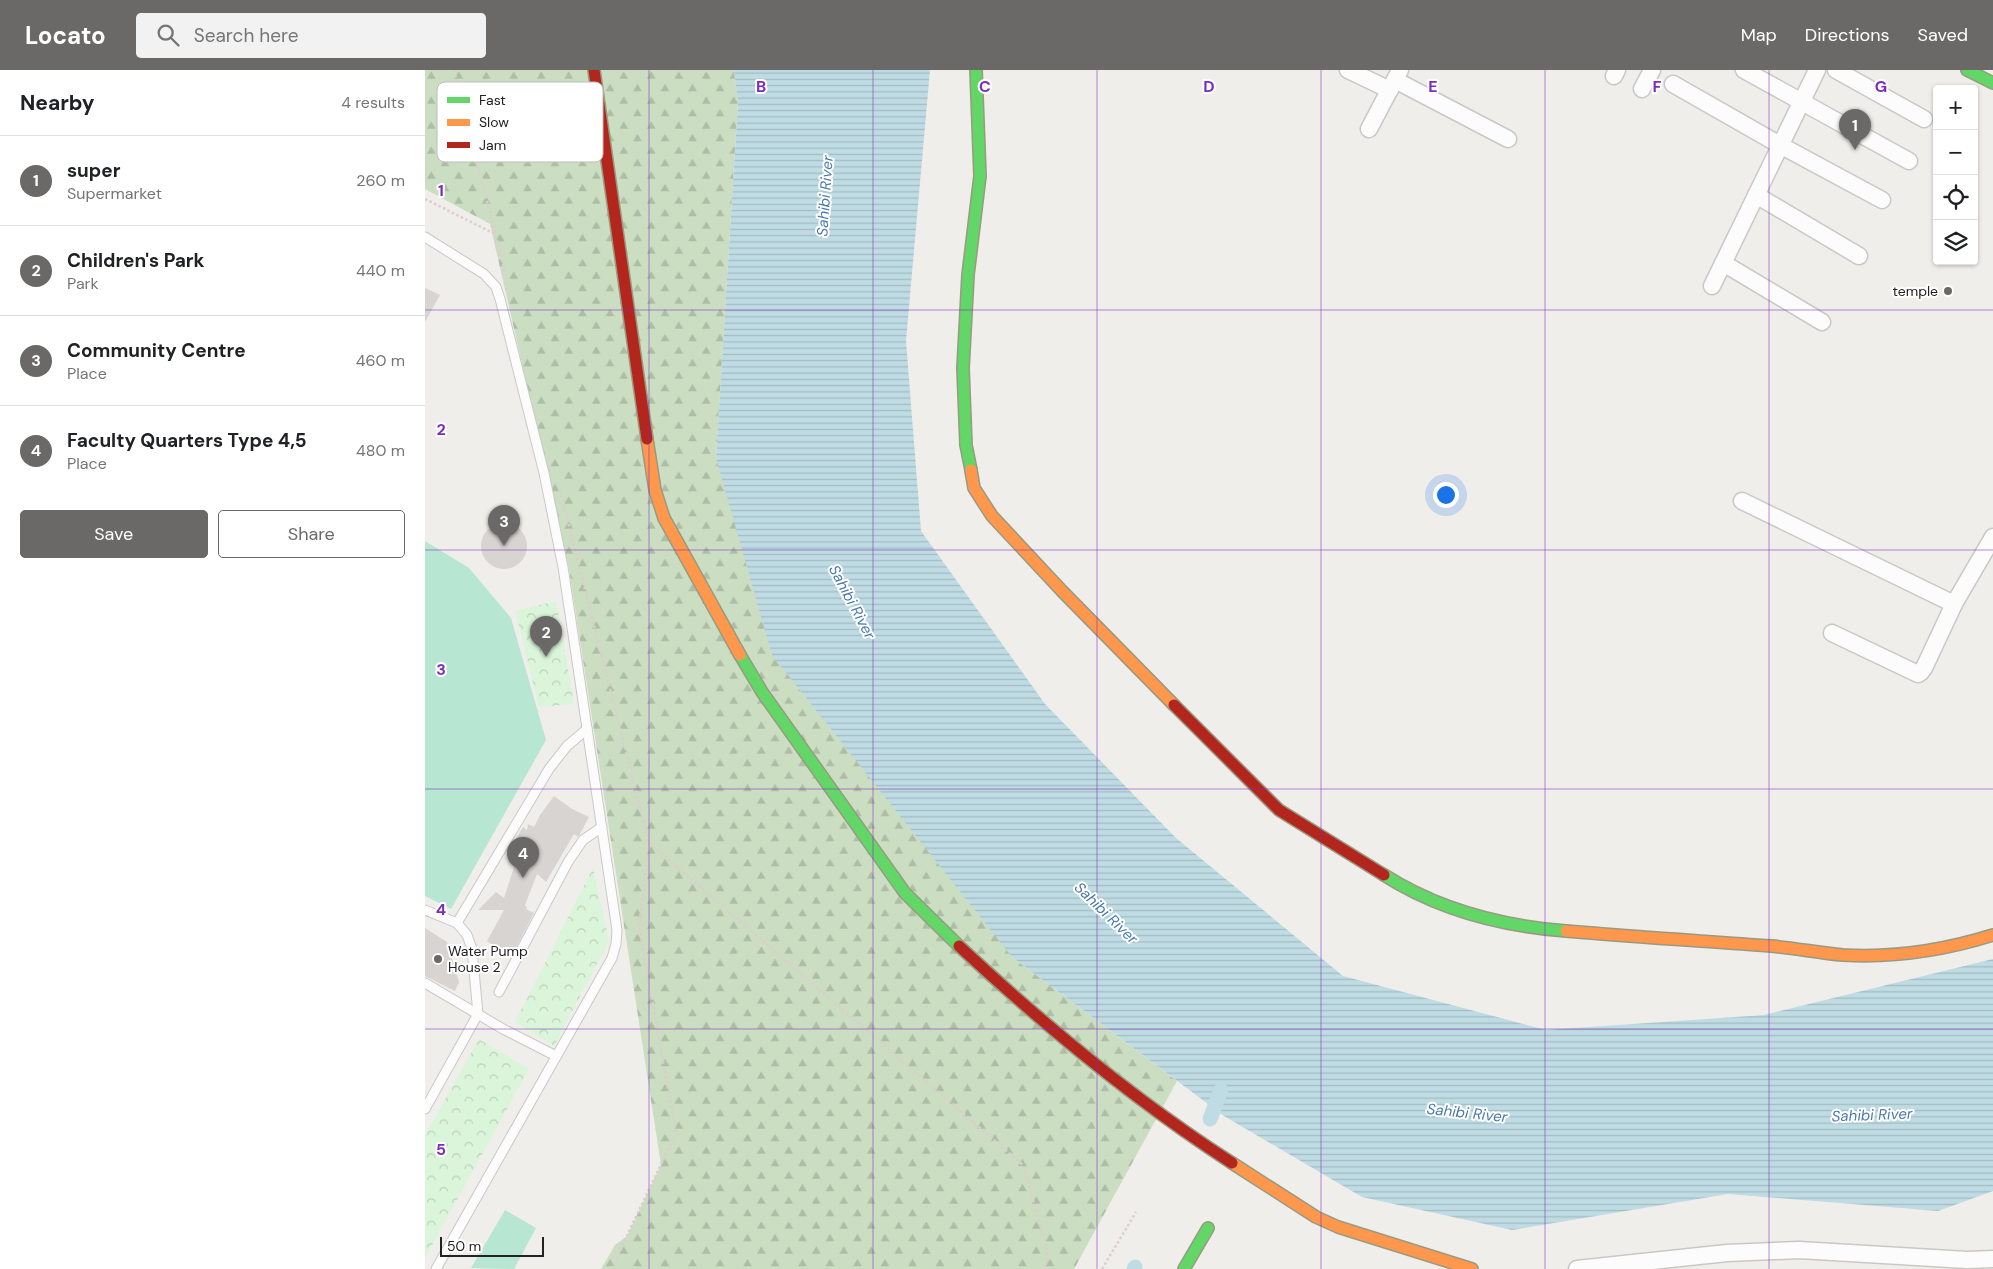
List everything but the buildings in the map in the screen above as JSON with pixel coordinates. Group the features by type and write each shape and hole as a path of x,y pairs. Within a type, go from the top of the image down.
{"street":[{"path":"976,70 980,176 969,275 963,368 966,445 974,488 992,516 1063,591 1251,784 1279,810 1406,889 1447,907 1487,919 1530,928 1795,948 1849,955 1883,955 1923,950 1982,939 1993,935"},
{"path":"1348,70 1395,80 1508,139"},
{"path":"1642,89 1652,70"},
{"path":"1744,70 1909,161"},
{"path":"1712,286 1817,70"},
{"path":"1836,70 1924,119"},
{"path":"1967,70 1993,83"},
{"path":"1369,129 1395,80"},
{"path":"1673,84 1883,200"},
{"path":"603,127 650,463 655,490 664,518 690,568 762,692 905,893 943,932 1020,1003 1108,1075 1215,1152 1317,1217 1338,1227 1472,1269"},
{"path":"1756,195 1859,256"},
{"path":"1723,263 1822,322"},
{"path":"1742,501 1954,604"},
{"path":"1832,633 1918,674 1921,672 1954,604 1993,537"},
{"path":"1184,1269 1213,1233"},
{"path":"1577,1269 1727,1253 1799,1250 1967,1260 1993,1259"}],"lane":[{"path":"425,237 484,274 496,287 500,299 544,473 563,566 617,930 612,958 436,1269"},
{"path":"457,923 549,769 567,746 587,729"},
{"path":"499,992 568,862 583,840 601,827"},
{"path":"425,910 457,923 467,935 472,949 478,1014 425,1109"},
{"path":"425,983 556,1056"}],"path":[{"path":"477,162 509,289"},
{"path":"425,199 495,234"},
{"path":"559,484 649,843 639,927 676,1133 611,1269"},
{"path":"649,843 1023,1165 1048,1252 1045,1269"},
{"path":"1102,1269 1136,1212"}],"green space":[{"path":"425,70 734,70 738,101 716,458 1012,957 1177,1081 1074,1269 601,1269 615,1245 627,1236 661,1165 569,569 490,224 425,189"},
{"path":"425,541 469,568 511,618 546,740 451,909 425,896"},
{"path":"556,601 574,704 539,707 515,611"},
{"path":"593,868 609,941 554,1046 515,1022"},
{"path":"479,1039 529,1069 425,1258 425,1135"},
{"path":"505,1210 536,1228 514,1269 471,1268"}],"water":[{"name":"Sahibi River","path":"734,70 930,70 906,341 921,531 1045,704 1176,838 1343,976 1546,1030 1764,1015 1993,959 1993,1191 1938,1211 1728,1194 1512,1230 1362,1197 1224,1116 1012,957 772,655 716,458 738,102"}],"waterway":[{"path":"1210,1119 1221,1090"}],"traffic: fast":[{"path":"971,470 966,445 963,368 968,275 980,176 976,70"},
{"path":"1967,70 1993,83"},
{"path":"740,655 762,692 905,893 959,946"},
{"path":"1384,875 1427,898 1471,914 1518,925 1566,931"},
{"path":"1184,1269 1208,1228"}],"traffic: slow":[{"path":"647,439 655,490 664,518 740,655"},
{"path":"971,470 974,488 992,516 1062,591 1174,705"},
{"path":"1566,931 1771,946 1862,956 1938,949 1993,935"},
{"path":"1232,1163 1316,1217 1338,1227 1472,1269"}],"traffic: jam":[{"path":"594,70 596,82"},
{"path":"603,133 647,439"},
{"path":"1174,705 1279,810 1384,875"},
{"path":"959,946 1057,1033 1160,1114 1232,1163"}],"place":[{"name":"super","path":"1855,150"},
{"name":"temple","path":"1948,291"},
{"name":"Community Centre","path":"504,546"},
{"name":"Children's Park","path":"546,657"},
{"name":"Faculty Quarters Type 4,5","path":"523,878"},
{"name":"Water Pump House 2","path":"438,959"}]}
